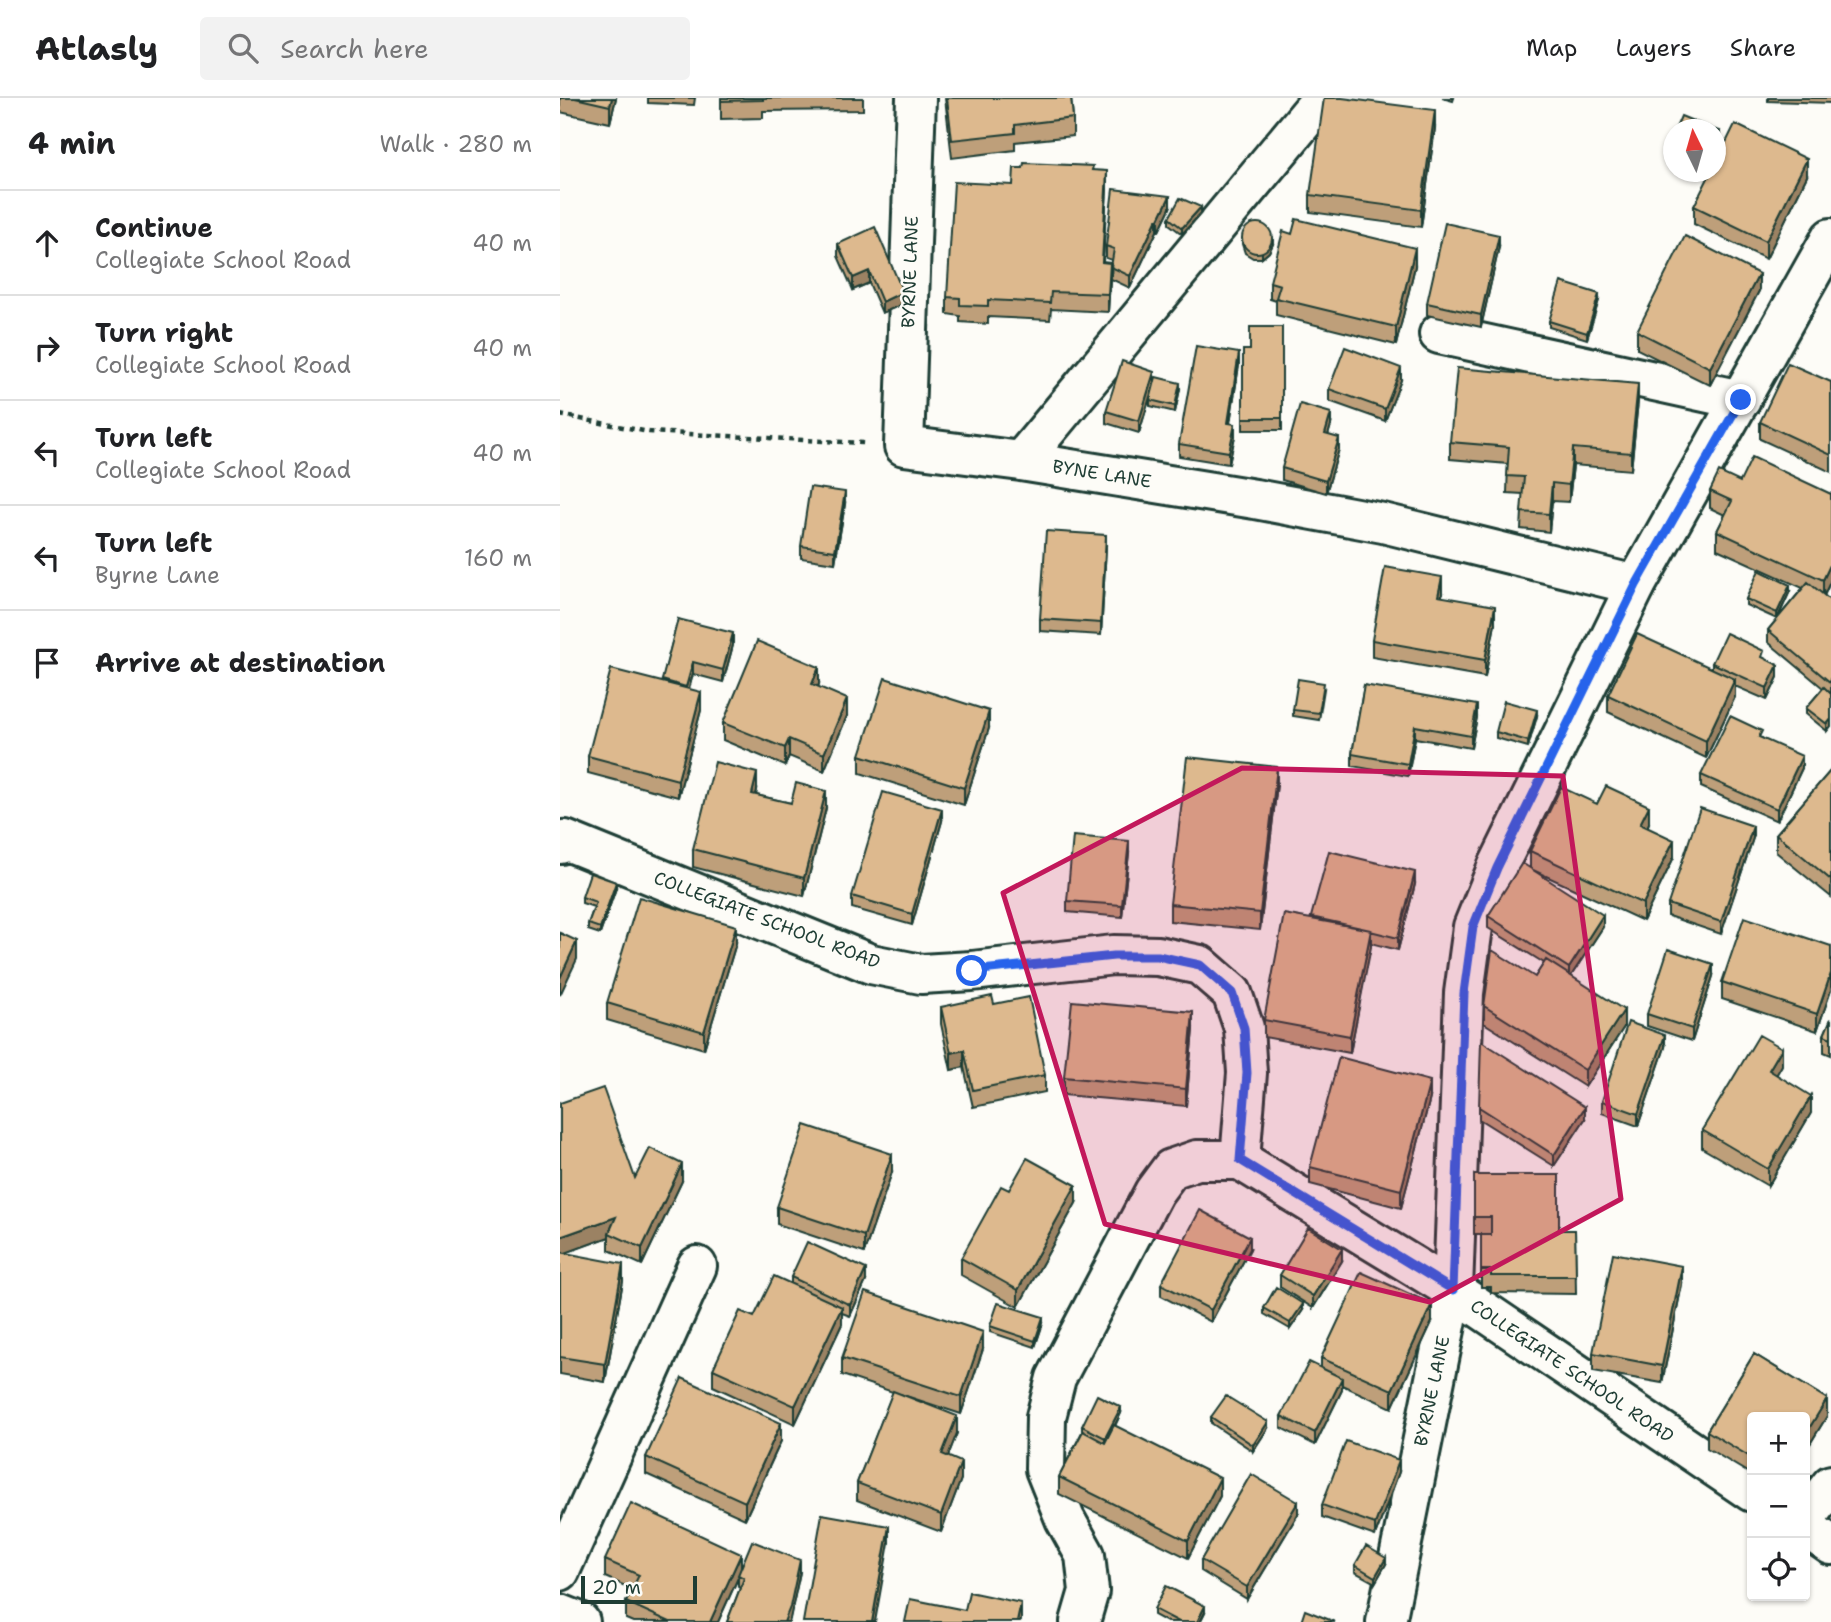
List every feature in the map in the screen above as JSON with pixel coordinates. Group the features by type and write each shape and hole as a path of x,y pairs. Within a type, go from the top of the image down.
{"street":[{"name":"BYRNE LANE","path":"904,446 916,98"},
{"path":"1021,461 1316,106"},
{"name":"BYRNE LANE","path":"1386,1622 1453,1290 1464,993 1473,927 1497,868 1636,585 1831,238"},
{"path":"1439,334 1741,400"},
{"name":"BYNE LANE","path":"904,446 1021,461 1383,523 1636,585"},
{"name":"COLLEGIATE SCHOOL ROAD","path":"563,842 871,964 921,974 1114,956 1158,956 1200,965 1232,993 1244,1028 1247,1073 1240,1160 1453,1290 1747,1489"},
{"path":"1080,1622 1089,1591 1085,1555 1065,1519 1045,1469 1046,1417 1056,1378 1154,1192 1171,1169 1197,1160 1240,1160"},
{"path":"560,1571 697,1266"},
{"path":"1810,1512 1831,1485"},
{"path":"1810,1530 1831,1545"}],"path":[{"path":"560,415 649,432 904,446"}],"highlighted area":[{"path":"1242,768 1563,776 1621,1199 1430,1302 1105,1224 1003,893"}],"building":[{"path":"575,98 612,98 610,106"},
{"path":"721,98 763,98 763,100 721,101"},
{"path":"947,98 1071,98 1073,118 1015,125 1015,133 952,140"},
{"path":"1324,98 1435,110 1421,210 1310,195"},
{"path":"1735,124 1807,159 1766,241 1694,206 1706,182 1726,182 1726,142"},
{"path":"1024,163 1093,166 1092,170 1107,171 1102,262 1110,263 1108,294 1051,292 1050,303 988,300 988,306 960,305 960,298 947,297 954,182 1013,185 1014,168 1023,168"},
{"path":"1113,189 1170,196 1130,276 1111,267 1114,249 1106,246"},
{"path":"1180,198 1201,207 1182,228 1169,218"},
{"path":"1296,219 1415,248 1396,327 1276,298 1280,285 1270,282 1283,231 1292,234"},
{"path":"1257,223 1267,228 1272,238 1267,248 1257,253 1247,248 1242,238 1247,228"},
{"path":"1445,223 1499,235 1481,315 1427,303"},
{"path":"875,227 903,292 882,302 869,271 853,278 838,244"},
{"path":"1685,236 1759,274 1710,368 1637,331"},
{"path":"1561,282 1599,294 1587,333 1549,321"},
{"path":"1250,327 1282,327 1282,418 1243,418 1243,350 1250,350"},
{"path":"1196,346 1239,353 1228,423 1235,424 1229,452 1179,444"},
{"path":"1345,347 1401,368 1385,409 1329,389"},
{"path":"1122,361 1154,372 1139,421 1106,411"},
{"path":"1788,363 1831,382 1831,455 1760,422"},
{"path":"1457,368 1638,384 1631,453 1573,448 1569,485 1552,483 1549,514 1521,512 1524,477 1507,476 1509,447 1450,442"},
{"path":"1156,377 1180,383 1175,406 1150,400"},
{"path":"1300,404 1331,413 1325,434 1339,438 1326,481 1282,468"},
{"path":"1752,457 1831,494 1831,563 1823,580 1717,531 1732,501 1710,491 1719,472 1740,482"},
{"path":"810,487 845,492 835,551 801,546"},
{"path":"1046,531 1106,535 1101,623 1040,619"},
{"path":"1385,567 1442,577 1438,596 1495,606 1485,660 1372,640"},
{"path":"1759,570 1790,585 1777,613 1746,599"},
{"path":"1808,582 1831,601 1831,683 1768,630"},
{"path":"678,619 733,633 723,670 693,662 686,687 662,680"},
{"path":"1726,633 1764,651 1762,657 1778,665 1767,688 1712,663"},
{"path":"1637,634 1735,679 1706,741 1608,695"},
{"path":"757,641 819,667 812,684 847,699 824,754 789,739 785,748 723,723"},
{"path":"611,669 701,692 678,780 588,756"},
{"path":"885,678 989,711 964,788 860,755"},
{"path":"1298,679 1324,683 1319,713 1293,710"},
{"path":"1364,685 1477,705 1471,736 1415,726 1408,764 1352,754"},
{"path":"1824,687 1831,694 1831,719 1827,724 1806,708"},
{"path":"1504,701 1537,710 1528,741 1496,732"},
{"path":"1730,716 1762,731 1759,737 1802,756 1777,809 1701,775"},
{"path":"1187,757 1277,767 1260,913 1170,904"},
{"path":"715,762 757,773 752,794 791,803 796,783 826,791 804,878 693,849"},
{"path":"1831,770 1831,880 1776,834"},
{"path":"1606,786 1649,806 1640,824 1674,840 1643,904 1530,851 1561,787 1597,804"},
{"path":"883,792 942,809 912,914 852,896"},
{"path":"1700,808 1753,826 1721,922 1668,904"},
{"path":"1073,836 1129,841 1122,905 1067,901"},
{"path":"1329,851 1415,872 1398,938 1311,917"},
{"path":"1522,863 1603,915 1569,968 1488,916"},
{"path":"590,873 616,882 600,928 588,924 596,902 582,897"},
{"path":"639,897 736,926 704,1032 607,1003"},
{"path":"1284,914 1371,930 1350,1036 1264,1020"},
{"path":"1744,917 1831,946 1831,973 1817,1014 1722,982"},
{"path":"560,933 577,941 560,978"},
{"path":"1668,949 1713,964 1692,1029 1647,1014"},
{"path":"1492,950 1535,977 1546,960 1624,1010 1585,1070 1484,1006"},
{"path":"992,996 994,1004 1029,997 1045,1075 973,1090 964,1050 951,1053 941,1007"},
{"path":"1072,1001 1193,1012 1186,1089 1064,1077"},
{"path":"1831,1019 1831,1038 1824,1035"},
{"path":"1628,1022 1665,1035 1638,1114 1602,1101"},
{"path":"1759,1035 1782,1048 1769,1070 1811,1096 1768,1169 1702,1130"},
{"path":"1481,1041 1585,1107 1554,1155 1479,1107"},
{"path":"1339,1057 1430,1081 1401,1190 1310,1167"},
{"path":"603,1088 635,1178 650,1148 682,1164 642,1248 609,1233 616,1217 560,1237 560,1103"},
{"path":"805,1125 892,1154 864,1236 777,1207"},
{"path":"1027,1158 1076,1185 1018,1290 961,1258 1001,1186 1009,1190"},
{"path":"1474,1175 1559,1175 1559,1230 1575,1230 1576,1276 1491,1276 1491,1270 1481,1270 1481,1235 1491,1235 1491,1217 1474,1217"},
{"path":"1200,1210 1250,1237 1211,1310 1161,1284"},
{"path":"1308,1228 1342,1249 1313,1296 1280,1275"},
{"path":"807,1242 866,1269 850,1305 791,1277"},
{"path":"560,1252 623,1264 605,1364 560,1357"},
{"path":"1613,1253 1682,1266 1662,1366 1593,1353"},
{"path":"1361,1272 1432,1304 1392,1390 1321,1358"},
{"path":"774,1276 842,1307 795,1406 713,1369 740,1311 754,1317"},
{"path":"1276,1287 1303,1304 1290,1323 1264,1308"},
{"path":"865,1292 983,1332 961,1397 842,1358"},
{"path":"998,1303 1043,1317 1035,1341 990,1326"},
{"path":"1754,1354 1827,1399 1810,1427 1810,1412 1747,1412 1747,1455 1707,1431"},
{"path":"1309,1362 1342,1378 1315,1433 1281,1416"},
{"path":"682,1378 781,1423 745,1502 646,1457"},
{"path":"893,1391 957,1416 942,1454 961,1462 941,1515 857,1483"},
{"path":"1097,1395 1121,1407 1105,1438 1082,1426"},
{"path":"1226,1396 1268,1422 1253,1445 1211,1417"},
{"path":"1114,1425 1220,1478 1188,1541 1059,1477 1083,1431 1105,1443"},
{"path":"1346,1441 1399,1460 1375,1524 1322,1505"},
{"path":"1251,1474 1298,1502 1247,1587 1201,1560"},
{"path":"631,1503 741,1554 710,1622 670,1622 626,1602 639,1575 605,1560"},
{"path":"822,1514 889,1526 872,1622 803,1622"},
{"path":"752,1541 800,1560 784,1622 727,1622 744,1578 738,1575"},
{"path":"1366,1546 1386,1558 1375,1577 1355,1565"},
{"path":"1166,1586 1205,1606 1197,1622 1179,1622 1154,1609"},
{"path":"969,1592 1021,1603 1017,1622 905,1622 910,1599 965,1610"},
{"path":"1305,1610 1335,1622 1301,1622"}],"route":[{"path":"972,971 1114,956 1158,956 1200,965 1232,993 1244,1028 1247,1073 1240,1160 1453,1290 1464,993 1473,927 1497,868 1636,585 1741,400"}]}
